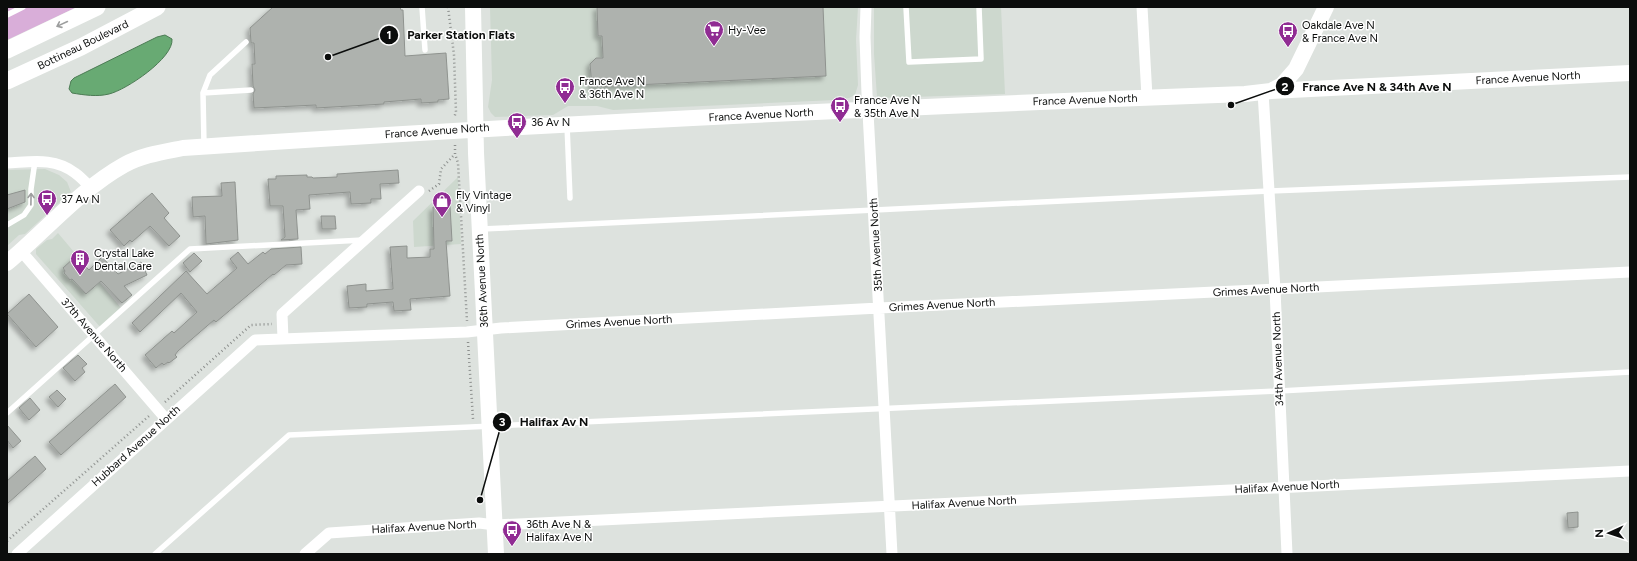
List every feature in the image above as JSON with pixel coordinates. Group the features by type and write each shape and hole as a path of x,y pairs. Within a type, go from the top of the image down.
{"main road":[{"path":"7,50 97,7"},
{"name":"Bottineau Boulevard","path":"7,81 80,47 157,7"}],"street":[{"name":"36th Avenue North","path":"473,7 484,330 496,554"},
{"name":"35th Avenue North","path":"866,7 865,37 868,109 892,554"},
{"path":"1142,7 1146,97"},
{"path":"1267,91 1282,85 1296,69 1326,7"},
{"name":"France Avenue North","path":"7,263 91,188 125,165 150,155 183,148 476,129 1630,73"},
{"name":"34th Avenue North","path":"1267,91 1270,191 1287,554"},
{"path":"7,163 35,161 56,162 75,173 91,188"},
{"path":"283,339 282,314 419,191"},
{"name":"37th Avenue North","path":"21,251 166,419"},
{"name":"Grimes Avenue North","path":"255,340 467,332 879,308 1630,272"},
{"name":"Hubbard Avenue North","path":"17,554 255,340"},
{"name":"Halifax Avenue North","path":"305,554 329,533 479,523 495,525 1630,471"}],"lane":[{"path":"7,14 23,7"},
{"path":"422,7 424,50"},
{"path":"906,7 909,62 982,59 979,7"},
{"path":"204,146 203,93 210,75 246,42"},
{"path":"203,93 251,90"},
{"path":"567,125 570,198"},
{"path":"7,224 24,215 31,205 31,189 35,161"},
{"path":"480,230 1270,191 1630,177"},
{"path":"7,413 190,248 365,240"},
{"path":"155,554 289,435 1279,391 1630,372"}],"path":[{"path":"448,7 454,55 456,112 454,118"},
{"path":"439,184 442,169 455,154 458,163 467,318"},
{"path":"468,346 473,426"},
{"path":"7,541 149,416"}],"shaded area":[{"path":"7,7 77,7 7,40"},
{"path":"490,7 858,7 856,40 858,85 855,95 849,98 835,100 613,110 597,106 568,106 553,115 495,117 488,107 492,80"},
{"path":"874,7 1001,7 1005,94 877,97 874,54"},
{"path":"165,35 172,39 171,47 157,64 137,80 109,94 86,95 72,93 69,89 71,81 74,78 157,37"},
{"path":"45,169 59,175 67,182 71,192 25,234 19,235 7,246 7,170"},
{"path":"458,177 461,244 414,247 413,221"},
{"path":"58,233 122,309 101,328 36,254 36,249 47,240 52,239"}],"building":[{"path":"273,7 400,7 401,10 403,10 405,56 446,53 449,99 438,100 438,102 421,103 421,99 384,102 384,104 316,108 316,105 254,108 253,94 255,90 253,86 252,64 255,64 254,43 251,43 250,28"},
{"name":"Hy-Vee","path":"597,7 823,7 826,76 592,87 590,64 596,58 603,58 602,36 598,36"},
{"path":"398,170 399,183 380,184 381,199 371,199 371,203 351,204 350,192 309,195 310,209 296,210 298,239 281,240 285,237 283,206 270,206 268,179 276,179 276,176 307,175 307,177 313,178 337,177 337,174"},
{"path":"235,182 238,240 206,244 205,216 193,217 192,197 222,196 221,183"},
{"path":"25,190 25,202 7,209 7,195"},
{"path":"152,193 169,213 164,218 180,236 169,246 150,226 132,242 130,240 124,246 110,230"},
{"path":"450,206 452,241 446,241 450,296 410,299 411,310 394,311 393,302 367,304 367,307 349,308 347,286 366,284 366,291 393,289 390,247 407,246 407,258 430,257 430,249 434,249 433,207"},
{"path":"321,216 335,216 336,229 322,229"},
{"path":"301,247 302,264 286,265 274,275 273,274 216,322 214,320 178,351 175,355 177,357 169,363 168,362 164,365 162,363 156,368 145,355 172,331 174,333 197,312 181,293 140,332 132,323 186,271 207,294 237,268 230,259 238,252 248,264 263,252 265,254 271,249"},
{"path":"194,253 202,261 190,272 183,263"},
{"path":"76,256 89,270 102,257 118,274 141,262 147,275 124,286 132,295 122,303 101,281 86,294 64,273 65,271 63,268"},
{"path":"29,294 58,327 36,347 7,314"},
{"path":"78,355 87,364 82,368 85,372 75,381 63,368"},
{"path":"115,384 126,397 61,455 49,442"},
{"path":"57,390 66,399 58,407 49,397"},
{"path":"30,398 40,410 29,420 19,408"},
{"path":"7,425 21,441 13,448 7,440"},
{"path":"35,456 46,469 7,504 7,481"},
{"path":"1578,512 1578,527 1568,528 1567,513"}],"place":[{"name":"Hy-Vee","path":"714,47"},
{"name":"Oakdale Ave N & France Ave N","path":"1288,48"},
{"name":"Parker Station Flats","path":"328,57"},
{"name":"France Ave N & 36th Ave N","path":"565,104"},
{"name":"France Ave N & 34th Ave N","path":"1231,105"},
{"name":"France Ave N & 35th Ave N","path":"840,123"},
{"name":"36 Av N","path":"517,139"},
{"name":"37 Av N","path":"47,216"},
{"name":"Fly Vintage & Vinyl","path":"442,218"},
{"name":"Crystal Lake Dental Care","path":"80,276"},
{"name":"Halifax Av N","path":"480,500"},
{"name":"36th Ave N & Halifax Ave N","path":"512,547"}]}
